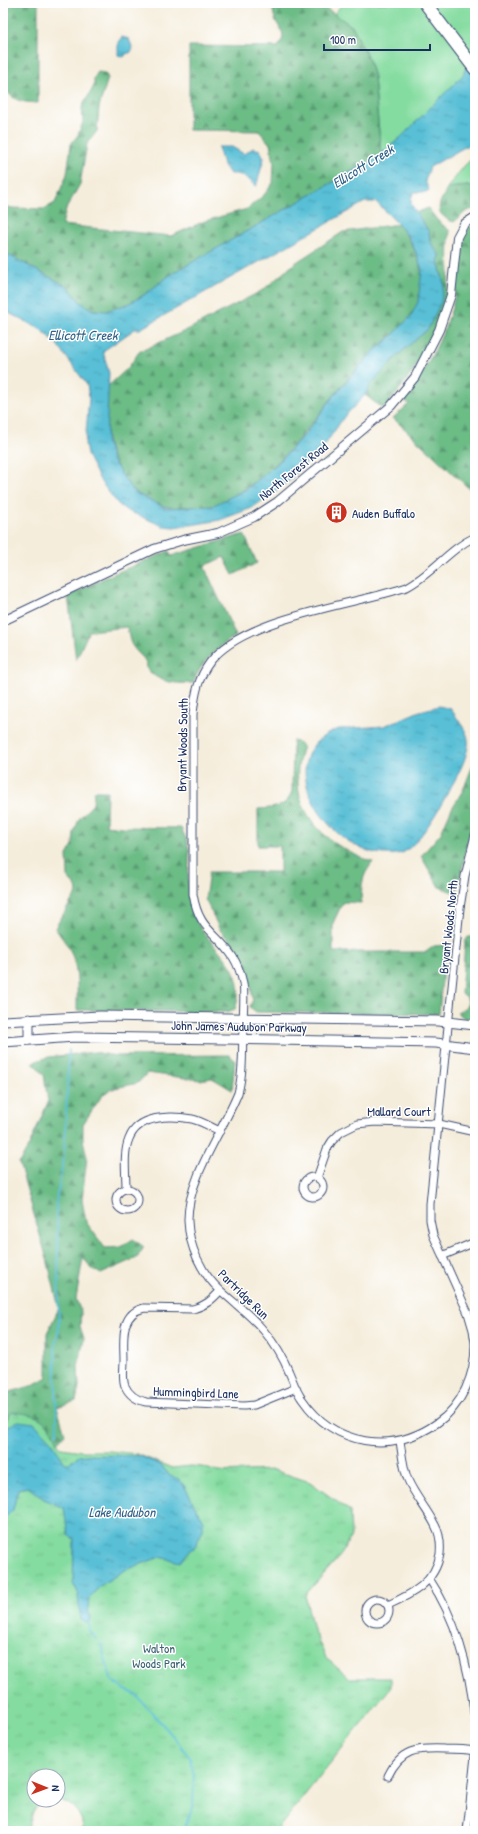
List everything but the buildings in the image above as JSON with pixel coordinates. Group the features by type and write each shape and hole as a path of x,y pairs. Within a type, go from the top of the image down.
{"highway":[{"path":"420,3 433,14"},
{"path":"425,3 475,69"}],"main road":[{"name":"John James Audubon Parkway","path":"3,1021 29,1018 100,1016 449,1022 475,1025"},
{"path":"29,1018 29,1039"},
{"name":"John James Audubon Parkway","path":"3,1042 75,1037 242,1039 447,1044 475,1048"}],"street":[{"name":"North Forest Road","path":"3,621 154,549 176,542 218,533 254,517 277,502 392,406 415,377 439,330 451,295 457,237 464,224 475,217"},
{"name":"Bryant Woods South","path":"242,1039 243,984 240,971 232,956 202,922 193,894 193,714 196,690 202,674 216,655 237,640 291,618 408,587 423,577 464,543 475,537"},
{"name":"Bryant Woods North","path":"447,1044 462,894 475,835"},
{"name":"Partridge Run","path":"242,1039 241,1084 235,1102 192,1190 188,1220 192,1244 199,1263 220,1291 242,1308 265,1332 281,1355 296,1388 310,1410 322,1422 345,1435 374,1442 400,1441 421,1434 442,1420 451,1412 460,1400 475,1360 474,1330 468,1313 433,1235 430,1220 447,1044"},
{"path":"126,1188 127,1143 135,1128 144,1121 158,1118 191,1119 220,1131"},
{"name":"Mallard Court","path":"317,1178 327,1149 332,1140 349,1128 365,1122 439,1124 475,1132"},
{"path":"442,1256 475,1242"},
{"name":"Hummingbird Lane","path":"220,1291 208,1303 201,1307 144,1308 138,1309 130,1316 124,1328 124,1379 128,1392 132,1396 146,1402 244,1406 254,1405 296,1388"},
{"path":"388,1605 419,1589 430,1580 438,1561 440,1545 439,1536 434,1523 408,1480 400,1441"},
{"path":"430,1580 440,1596 455,1628 471,1670 475,1720"},
{"path":"388,1776 394,1764 408,1752 420,1748 475,1751"},
{"path":"467,1831 472,1808 475,1756"}],"green space":[{"path":"3,3 38,3 38,103 17,100 6,90 3,85"},
{"path":"272,3 319,3 353,27 369,60 374,78 381,154 366,167 358,168 170,275 144,295 128,304 106,311 94,310 80,302 68,287 3,252 3,206 13,208 44,209 55,203 67,174 71,144 78,135 83,122 82,107 94,86 94,78 98,72 105,73 108,78 99,107 97,131 87,144 80,184 66,209 62,225 171,236 205,221 247,209 264,195 273,183 274,163 270,144 259,131 189,130 189,46 278,47 283,35 274,17"},
{"path":"343,3 475,3 475,47 463,75 400,138 381,154 374,78 369,60 334,14"},
{"path":"475,156 475,189 468,186 447,188 465,165"},
{"path":"469,186 475,189 475,208 465,212 454,222 448,220 440,213 439,209 440,203 447,188"},
{"path":"428,208 437,220 450,231 449,279 445,303 433,336 415,368 405,383 383,409 365,395 370,385 398,355 428,329 444,284 438,261 440,256 430,242 429,232 416,213"},
{"path":"399,224 415,251 421,269 421,289 416,308 406,323 373,352 352,374 298,441 268,471 233,496 216,505 208,507 167,507 146,499 138,494 124,478 110,452 106,432 106,422 107,387 128,368 139,352 189,329 263,290 295,263 343,232"},
{"path":"475,224 475,494 393,418 409,404 403,399 427,364 448,321 455,295 460,246 463,236 468,229"},
{"path":"244,534 257,563 233,575 224,557 204,566 236,636 222,645 210,656 201,668 193,683 169,682 153,675 148,670 144,659 132,645 127,627 89,631 76,660 68,596 111,575 169,551 171,556"},
{"path":"293,740 303,746 298,767 298,786 303,804 311,819 323,833 337,845 373,862 364,877 361,903 343,902 333,923 333,952 426,952 434,946 445,945 439,1014 256,1012 250,1007 253,999 247,968 235,947 220,930 205,899 209,872 280,872 280,846 258,846 258,809 279,806 290,797 292,791"},
{"path":"475,760 475,816 456,893 439,887 421,856 441,833 451,810 463,790"},
{"path":"94,791 107,791 106,825 123,827 181,828 189,849 188,877 192,912 201,929 226,959 233,970 237,981 238,994 235,1009 227,1012 77,1010 77,981 74,959 68,946 55,928 77,892 76,887 68,877 67,855 73,845 74,832 79,819 93,804"},
{"path":"468,937 475,937 475,1020 464,1018 457,1012 465,1009 468,1001 466,996 461,994 465,942"},
{"path":"95,1052 115,1056 230,1055 235,1061 232,1090 212,1078 200,1080 147,1073 138,1083 115,1088 103,1094 83,1124 83,1140 87,1157 82,1200 86,1222 105,1248 121,1247 133,1239 144,1247 137,1258 101,1274 91,1268 83,1257 76,1299 81,1312 80,1327 84,1338 78,1367 79,1387 76,1401 57,1407 65,1434 57,1443 54,1433 3,1429 3,1394 31,1386 47,1377 47,1333 59,1308 47,1259 19,1163 29,1146 48,1102 44,1075 33,1062 49,1057"},
{"name":"Walton Woods Park","path":"12,1412 35,1416 49,1426 61,1448 83,1451 110,1451 137,1454 172,1468 191,1466 202,1467 218,1472 274,1470 310,1482 350,1511 351,1536 340,1556 305,1595 313,1629 326,1658 349,1678 391,1678 391,1687 276,1831 83,1831 83,1825 79,1815 73,1807 66,1803 66,1768 26,1768 26,1808 36,1808 32,1815 28,1831 3,1831 3,1424"}],"water":[{"path":"122,37 129,39 133,49 124,57 118,55 118,42"},
{"name":"Ellicott Creek","path":"475,47 475,141 430,167 425,181 429,190 426,192 414,192 411,198 411,204 429,232 430,242 440,256 438,261 444,284 441,302 428,329 399,354 370,385 365,395 344,417 324,446 288,482 252,508 220,520 173,527 163,526 126,510 118,504 101,482 87,455 85,444 89,398 87,385 56,343 40,329 3,310 3,252 68,287 80,302 93,310 106,311 128,304 144,295 170,275 358,168 366,167 400,138 463,75","holes":["365,202 376,202 399,225 410,239 422,270 418,302 411,316 391,337 373,352 333,397 305,434 278,463 247,489 212,506 166,508 137,494 130,487 112,460 106,441 109,373 103,351 135,329 140,329"]},
{"path":"218,147 232,147 244,154 253,148 260,150 264,158 256,187 250,181 238,174 230,174 223,164"},
{"path":"439,706 451,709 460,722 467,735 468,749 454,781 434,817 422,834 410,847 399,854 383,854 361,848 341,836 324,819 312,799 306,778 307,758 318,741 339,729 384,726 420,711"},
{"name":"Lake Audubon","path":"18,1421 34,1423 51,1441 65,1463 69,1463 79,1456 86,1455 140,1456 161,1465 170,1476 179,1479 185,1487 203,1521 203,1530 194,1548 191,1549 180,1562 160,1557 123,1571 101,1585 89,1598 88,1610 91,1618 89,1624 81,1620 77,1589 73,1583 74,1539 68,1535 64,1508 45,1500 28,1487 18,1489 13,1510 3,1519 3,1429"}],"waterway":[{"path":"57,1434 55,1347 59,1327 56,1202 64,1157 69,1050"},
{"path":"89,1624 89,1630 96,1639"},
{"path":"101,1644 111,1679 123,1689 135,1694 174,1737 190,1758 194,1776 193,1808 182,1831"}],"place":[{"name":"Auden Buffalo","path":"336,513"}]}
